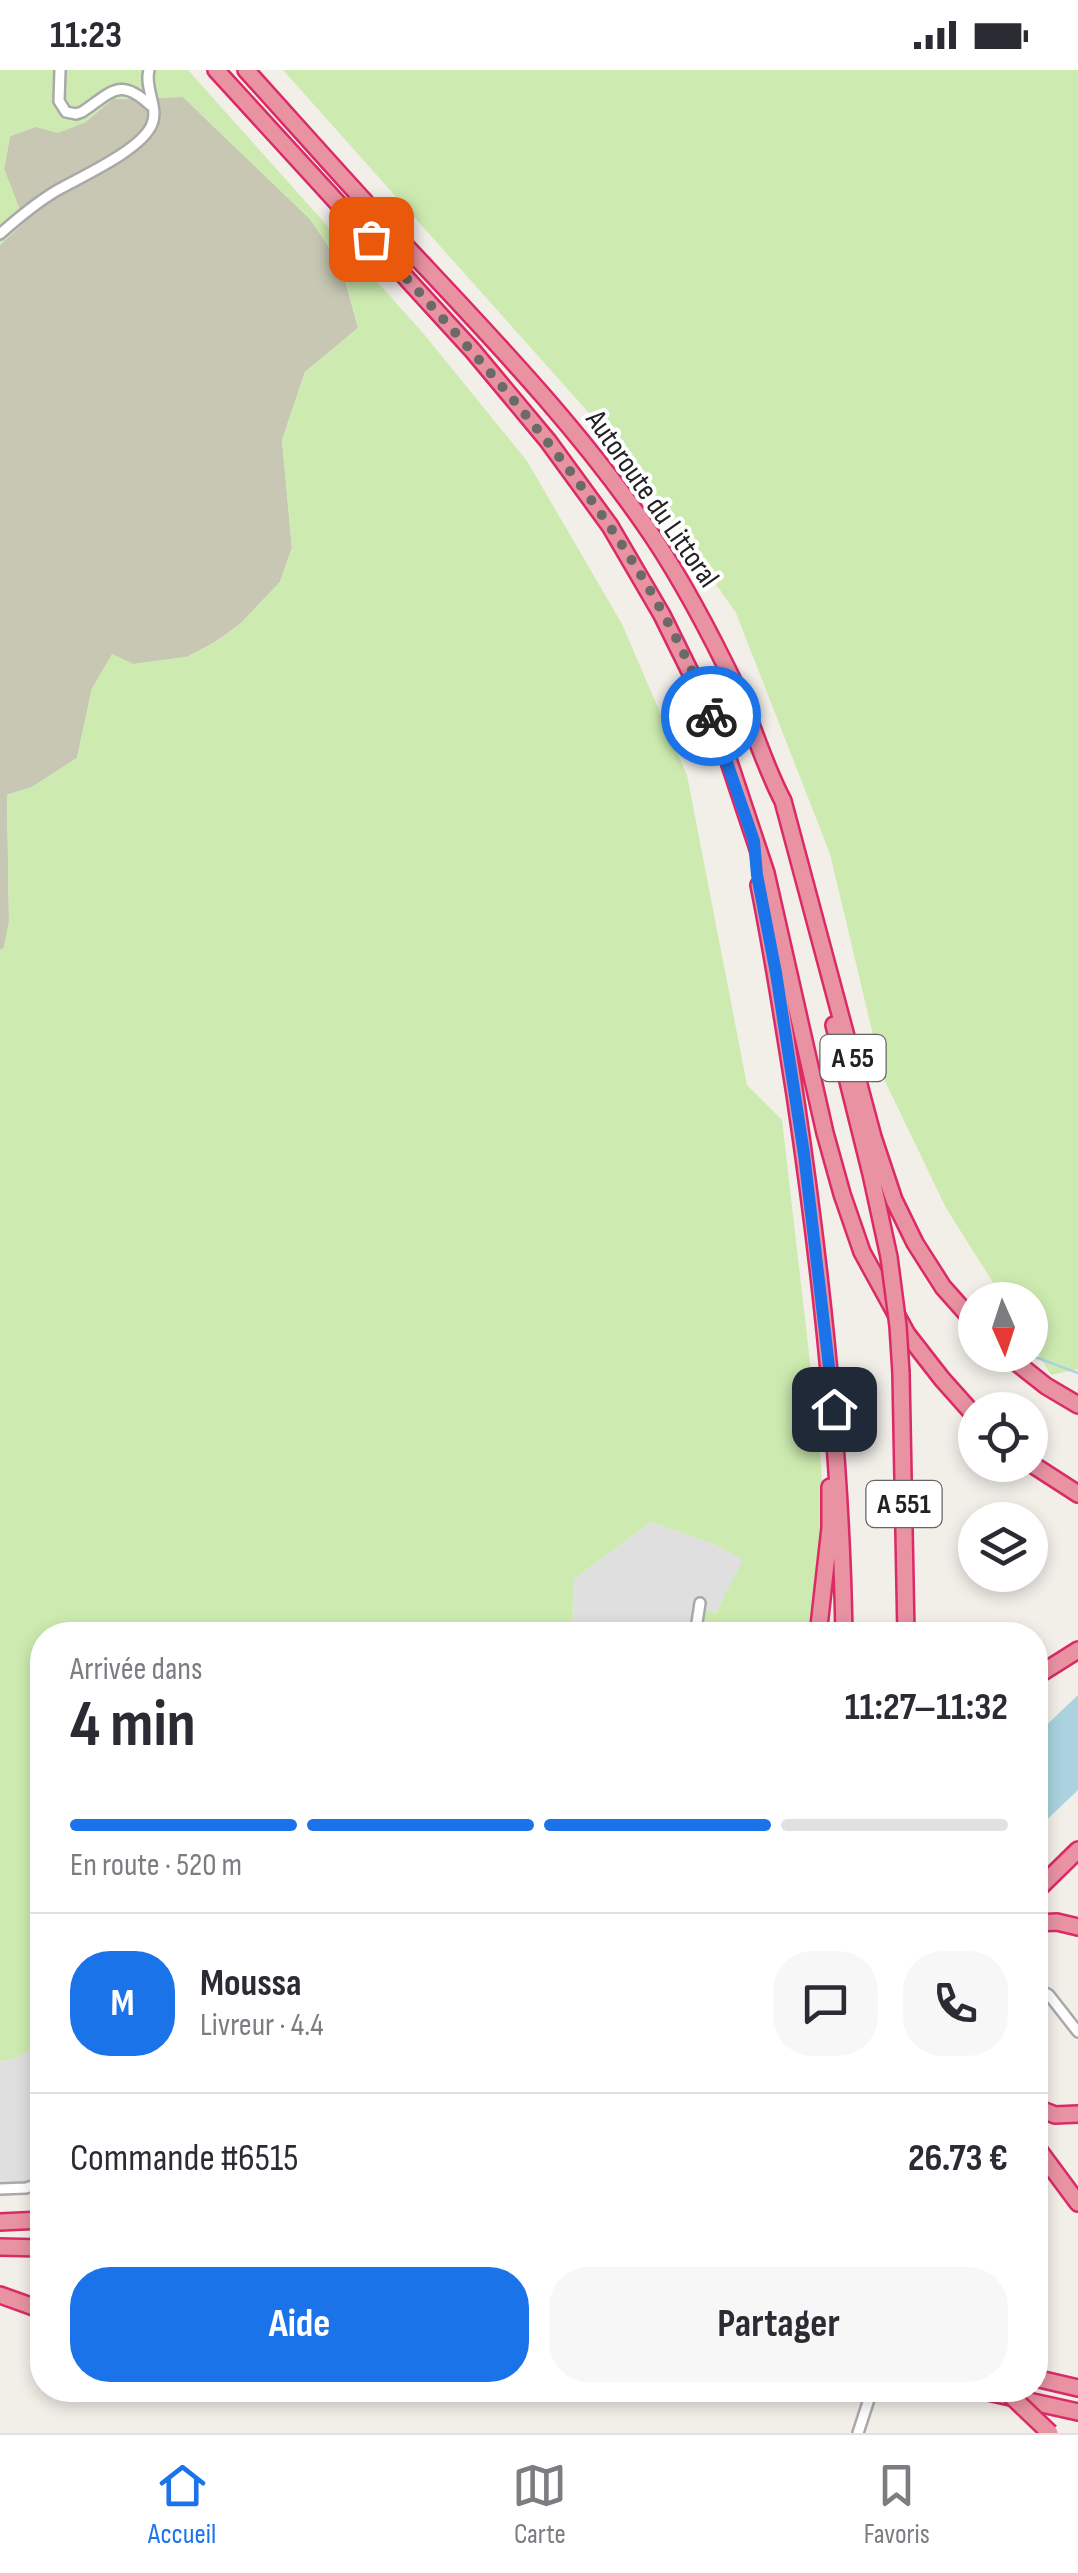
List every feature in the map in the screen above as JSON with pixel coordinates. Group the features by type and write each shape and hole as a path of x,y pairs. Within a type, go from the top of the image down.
{"highway":[{"name":"Autoroute du Littoral","path":"216,70 472,351 548,441 610,526 662,614 726,754 766,873 826,1133 862,1252 907,1334 958,1397"},
{"name":"Autoroute du Littoral","path":"246,70 504,349 620,490 695,605 738,692 783,801 873,1137 894,1200 914,1243 958,1304"},
{"name":"A 551","path":"770,775 774,806 811,937 890,1257 901,1373 906,1622"},
{"name":"A 551","path":"754,841 804,1154 831,1378 841,1510 844,1622"},
{"path":"1028,1372 1078,1405"},
{"path":"819,1622 830,1528 831,1378"},
{"path":"1048,1475 1078,1494"},
{"path":"1048,1660 1078,1642"},
{"path":"1048,1668 1078,1650"},
{"path":"1048,1879 1078,1850"},
{"path":"1048,1922 1078,1927"},
{"path":"1048,2112 1078,2114"},
{"path":"1048,2163 1078,2203"},
{"path":"0,2225 30,2221"},
{"path":"0,2225 30,2229"},
{"path":"0,2247 30,2248"},
{"path":"0,2295 30,2306"},
{"path":"1048,2381 1078,2388"},
{"path":"1018,2402 1050,2433"},
{"path":"1033,2402 1078,2412"}],"street":[{"path":"60,70 59,101 66,112 82,112 124,88 135,91 152,106"},
{"path":"0,234 37,203 101,168 145,134 152,125 146,78 149,70"},
{"path":"697,1622 700,1603"},
{"path":"1048,1994 1078,2032"},
{"path":"0,2189 30,2187"},
{"path":"858,2433 868,2402"}],"shaded area":[{"path":"183,97 310,219 341,265 358,328 305,372 282,440 292,548 280,582 240,624 215,642 187,657 134,664 92,688 77,758 32,787 7,795 9,922 4,948 0,950 0,245 24,222 4,169 10,136 35,127 84,123 113,99"},
{"path":"651,1522 716,1545 744,1560 714,1615 705,1609 704,1622 572,1622 574,1579"},
{"path":"30,2051 30,2188 0,2192 0,2061"}],"green space":[{"path":"0,70 188,70 423,333 527,461 622,624 687,775 747,1085 782,1120 820,1448 824,1518 811,1622 700,1622 704,1608 715,1614 743,1560 716,1545 651,1522 574,1579 572,1622 30,1622 30,2051 0,2061 0,950 4,948 9,922 7,795 32,787 77,758 92,688 112,654 134,664 187,657 240,624 280,582 292,548 282,440 305,372 358,328 341,265 310,219 183,97 113,99 84,123 58,133 35,127 10,136 4,169 25,222 0,245"},
{"path":"283,70 1078,70 1078,1369 1051,1375 1048,1370 1048,1282 993,1282 946,1208 883,1077 830,854 736,613 621,449"}],"water":[{"path":"1078,1695 1078,1790 1048,1819 1048,1724"}],"waterway":[{"path":"1048,1362 1078,1373"}],"way so far":[{"path":"371,239 548,441 610,526 662,614 711,716"}],"route":[{"path":"711,716 754,841 804,1154 834,1409"}]}
